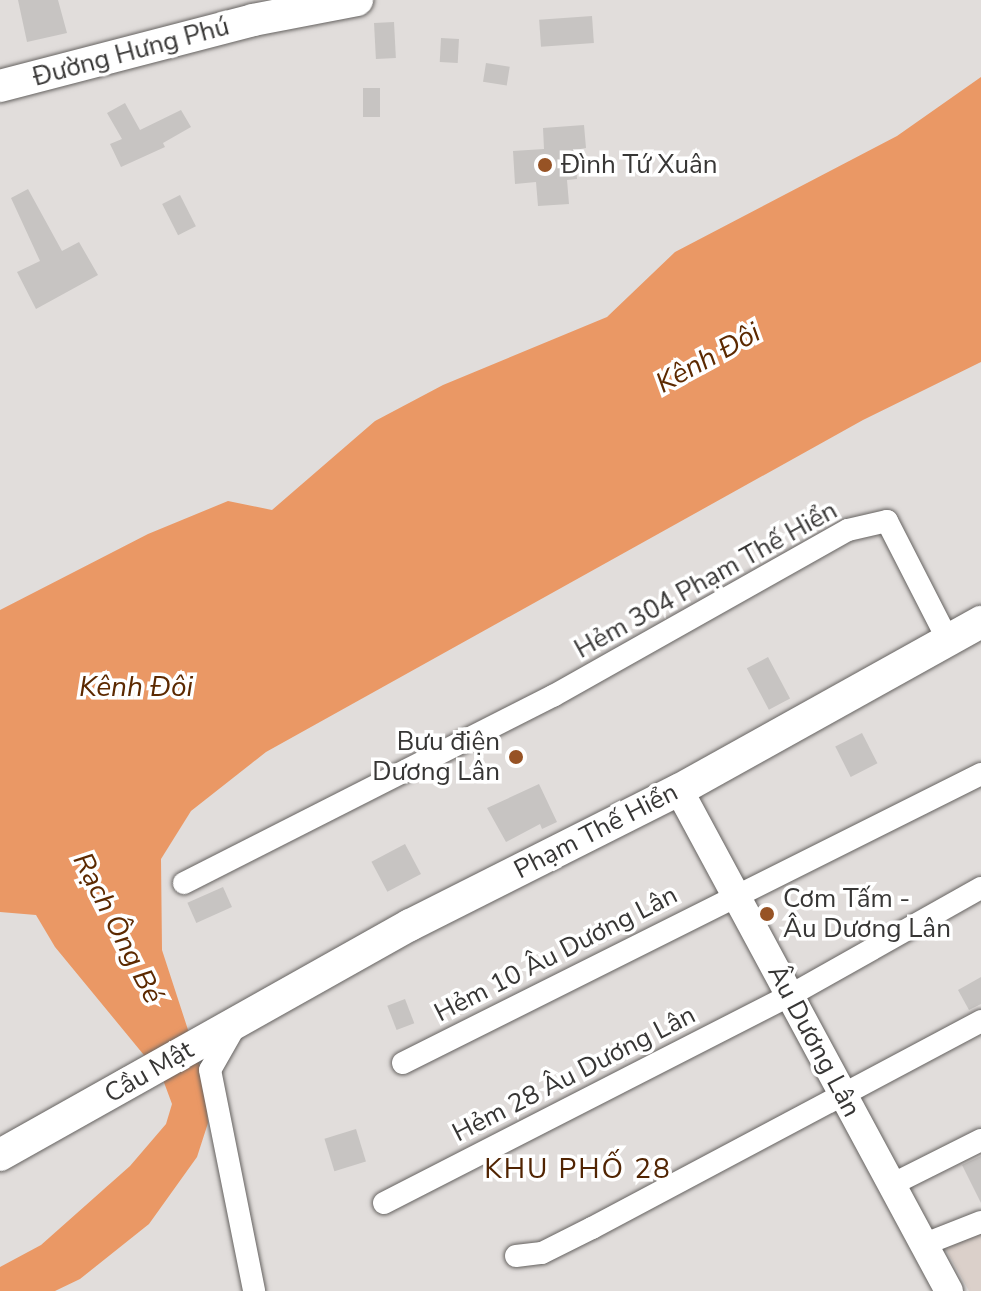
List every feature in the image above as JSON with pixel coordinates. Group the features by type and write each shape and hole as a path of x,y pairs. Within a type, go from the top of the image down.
{"main road":[{"name":"Đường Hưng Phú","path":"0,86 248,10 357,0"},
{"name":"Phạm Thế Hiển","path":"224,1030 410,925 679,790 981,622"},
{"name":"Cầu Mật","path":"0,1155 224,1030"}],"street":[{"name":"Hẻm 304 Phạm Thế Hiển","path":"184,883 477,735 848,530 887,521 948,640"},
{"name":"Hẻm 10 Âu Dương Lân","path":"403,1063 735,894 981,774"},
{"name":"Âu Dương Lân","path":"679,790 949,1291"},
{"name":"Hẻm 28 Âu Dương Lân","path":"384,1203 789,996 981,888"},
{"path":"516,1256 542,1253 981,1021"},
{"path":"224,1030 210,1070 254,1291"},
{"path":"893,1184 981,1140"},
{"path":"925,1244 981,1222"}],"shaded area":[{"path":"981,1229 981,1291 969,1291 943,1244"}],"water":[{"name":"Kênh Đôi","path":"981,77 981,362 863,420 266,752 191,811 161,859 162,950 205,1082 208,1123 197,1157 149,1224 80,1279 55,1291 0,1291 0,1267 41,1245 130,1166 166,1124 172,1104 162,1077 55,947 36,915 0,912 0,610 148,534 228,501 272,510 375,421 443,385 607,317 675,252 897,136"}],"building":[{"path":"18,0 58,0 67,33 27,42"},
{"path":"592,16 594,43 541,47 539,20"},
{"path":"394,22 396,58 376,59 374,23"},
{"path":"441,38 459,39 458,63 440,62"},
{"path":"486,63 510,67 507,86 483,82"},
{"path":"363,88 380,88 380,117 363,117"},
{"path":"125,103 140,130 181,110 191,127 163,143 165,147 121,167 110,144 122,139 107,113"},
{"path":"584,125 586,148 575,150 577,179 567,180 569,204 538,206 536,182 515,184 513,151 544,149 543,128"},
{"path":"28,189 62,251 79,242 98,275 36,309 17,272 40,261 11,198"},
{"path":"180,195 196,226 178,235 162,204"},
{"path":"768,657 790,698 769,710 747,668"},
{"path":"862,733 877,763 851,777 835,747"},
{"path":"539,784 557,822 542,829 540,824 506,842 487,808"},
{"path":"405,844 421,874 387,892 371,862"},
{"path":"223,887 232,907 196,923 187,903"},
{"path":"981,977 981,1004 969,1010 958,990"},
{"path":"405,999 414,1023 397,1030 387,1006"},
{"path":"356,1129 366,1162 334,1171 324,1139"},
{"path":"981,1156 981,1203 962,1165"}],"place":[{"name":"Đình Tứ Xuân","path":"545,165"},
{"name":"Bưu điện Dương Lân","path":"516,757"},
{"name":"Cơm Tấm - Âu Dương Lân","path":"767,914"}],"district":[{"name":"KHU PHỐ 28","path":"578,1169"}],"water label":[{"name":"Rạch Ông Bé","path":"118,928"}]}
